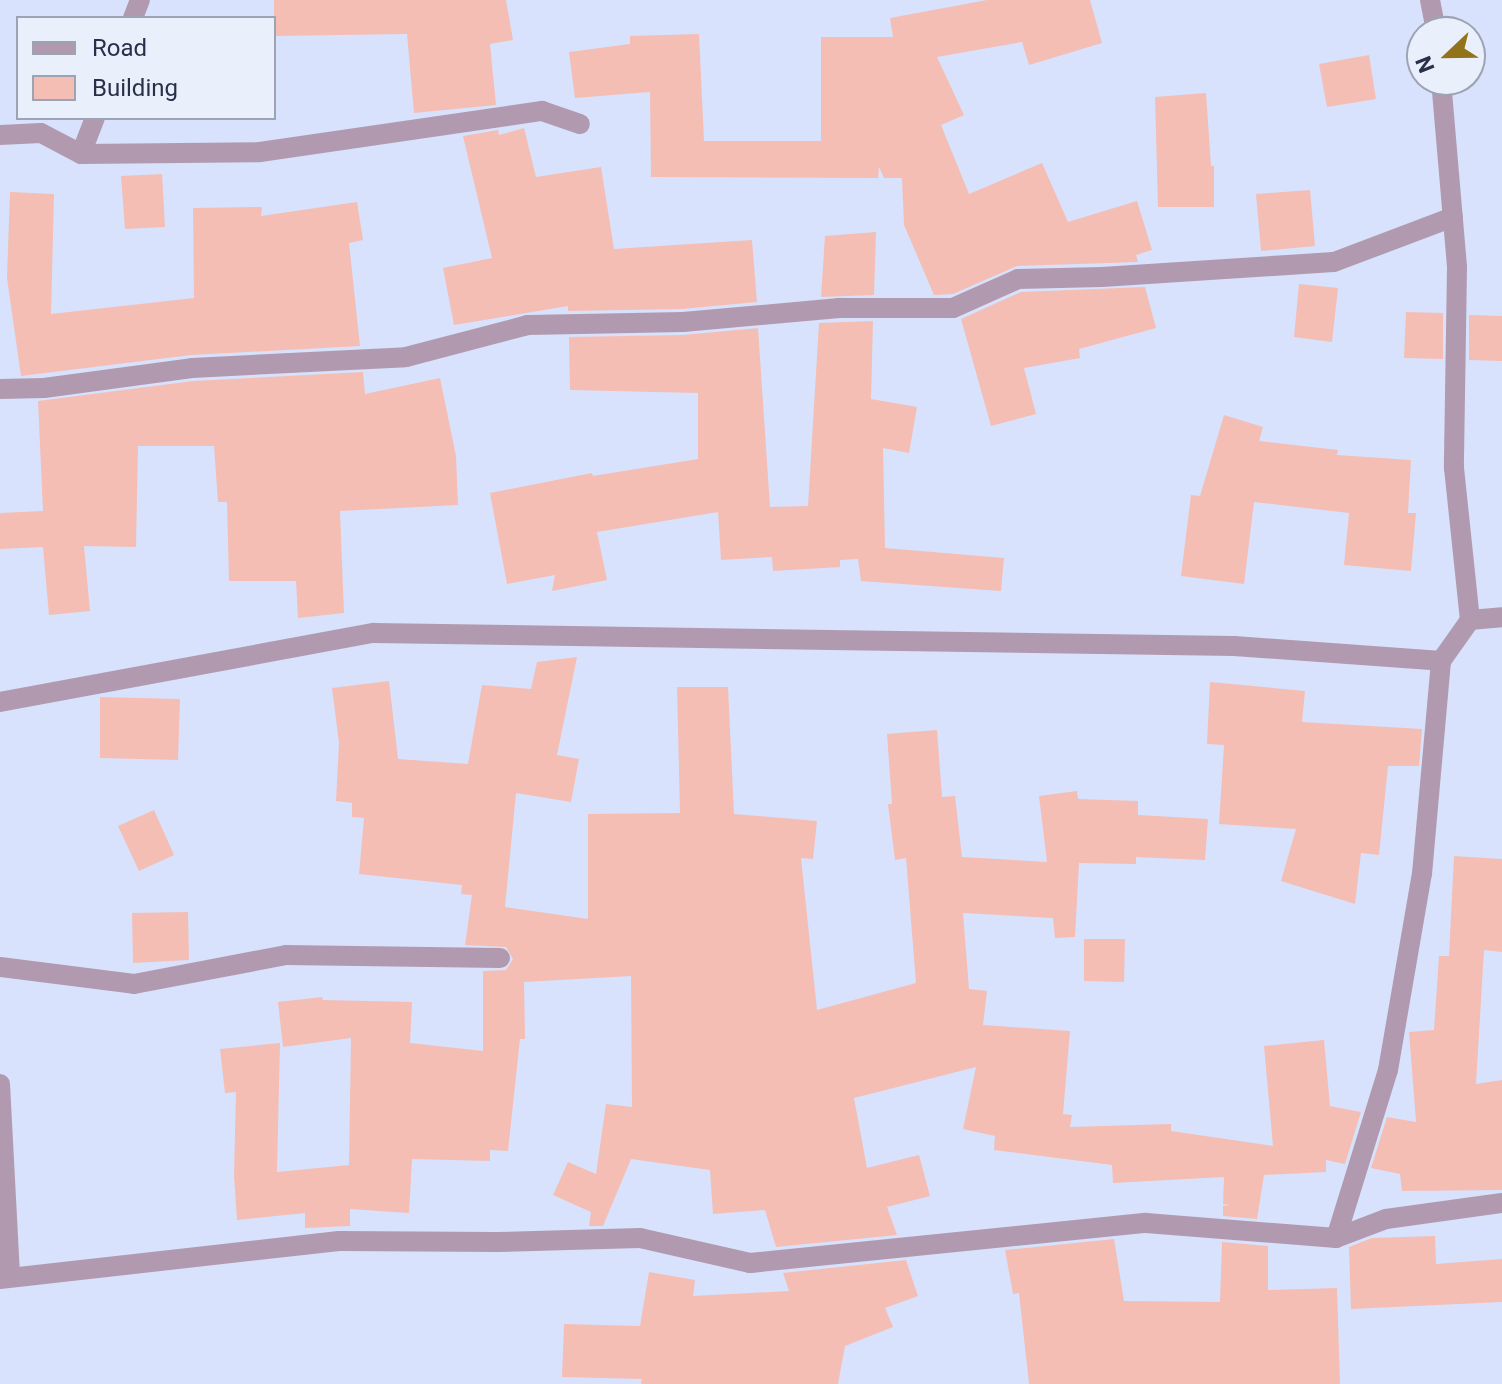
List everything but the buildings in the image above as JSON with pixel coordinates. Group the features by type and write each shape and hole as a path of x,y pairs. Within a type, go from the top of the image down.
{"street":[{"path":"1336,1238 1388,1070 1422,874 1441,661 1470,620 1454,468 1457,267 1442,96"},
{"path":"0,135 41,133 81,154 260,152 542,111 580,124"},
{"path":"81,154 94,120"},
{"path":"0,389 44,388 192,368 406,357 528,325 683,322 839,308 953,308 1018,279 1102,277 1334,262 1453,217"},
{"path":"1470,620 1502,617"},
{"path":"0,702 374,633 1234,646 1441,661"},
{"path":"0,967 134,984 286,955 500,958"},
{"path":"0,1084 5,1278 339,1241 497,1242 640,1238 750,1263 909,1250 1146,1223 1336,1238 1386,1219 1502,1203"}]}
